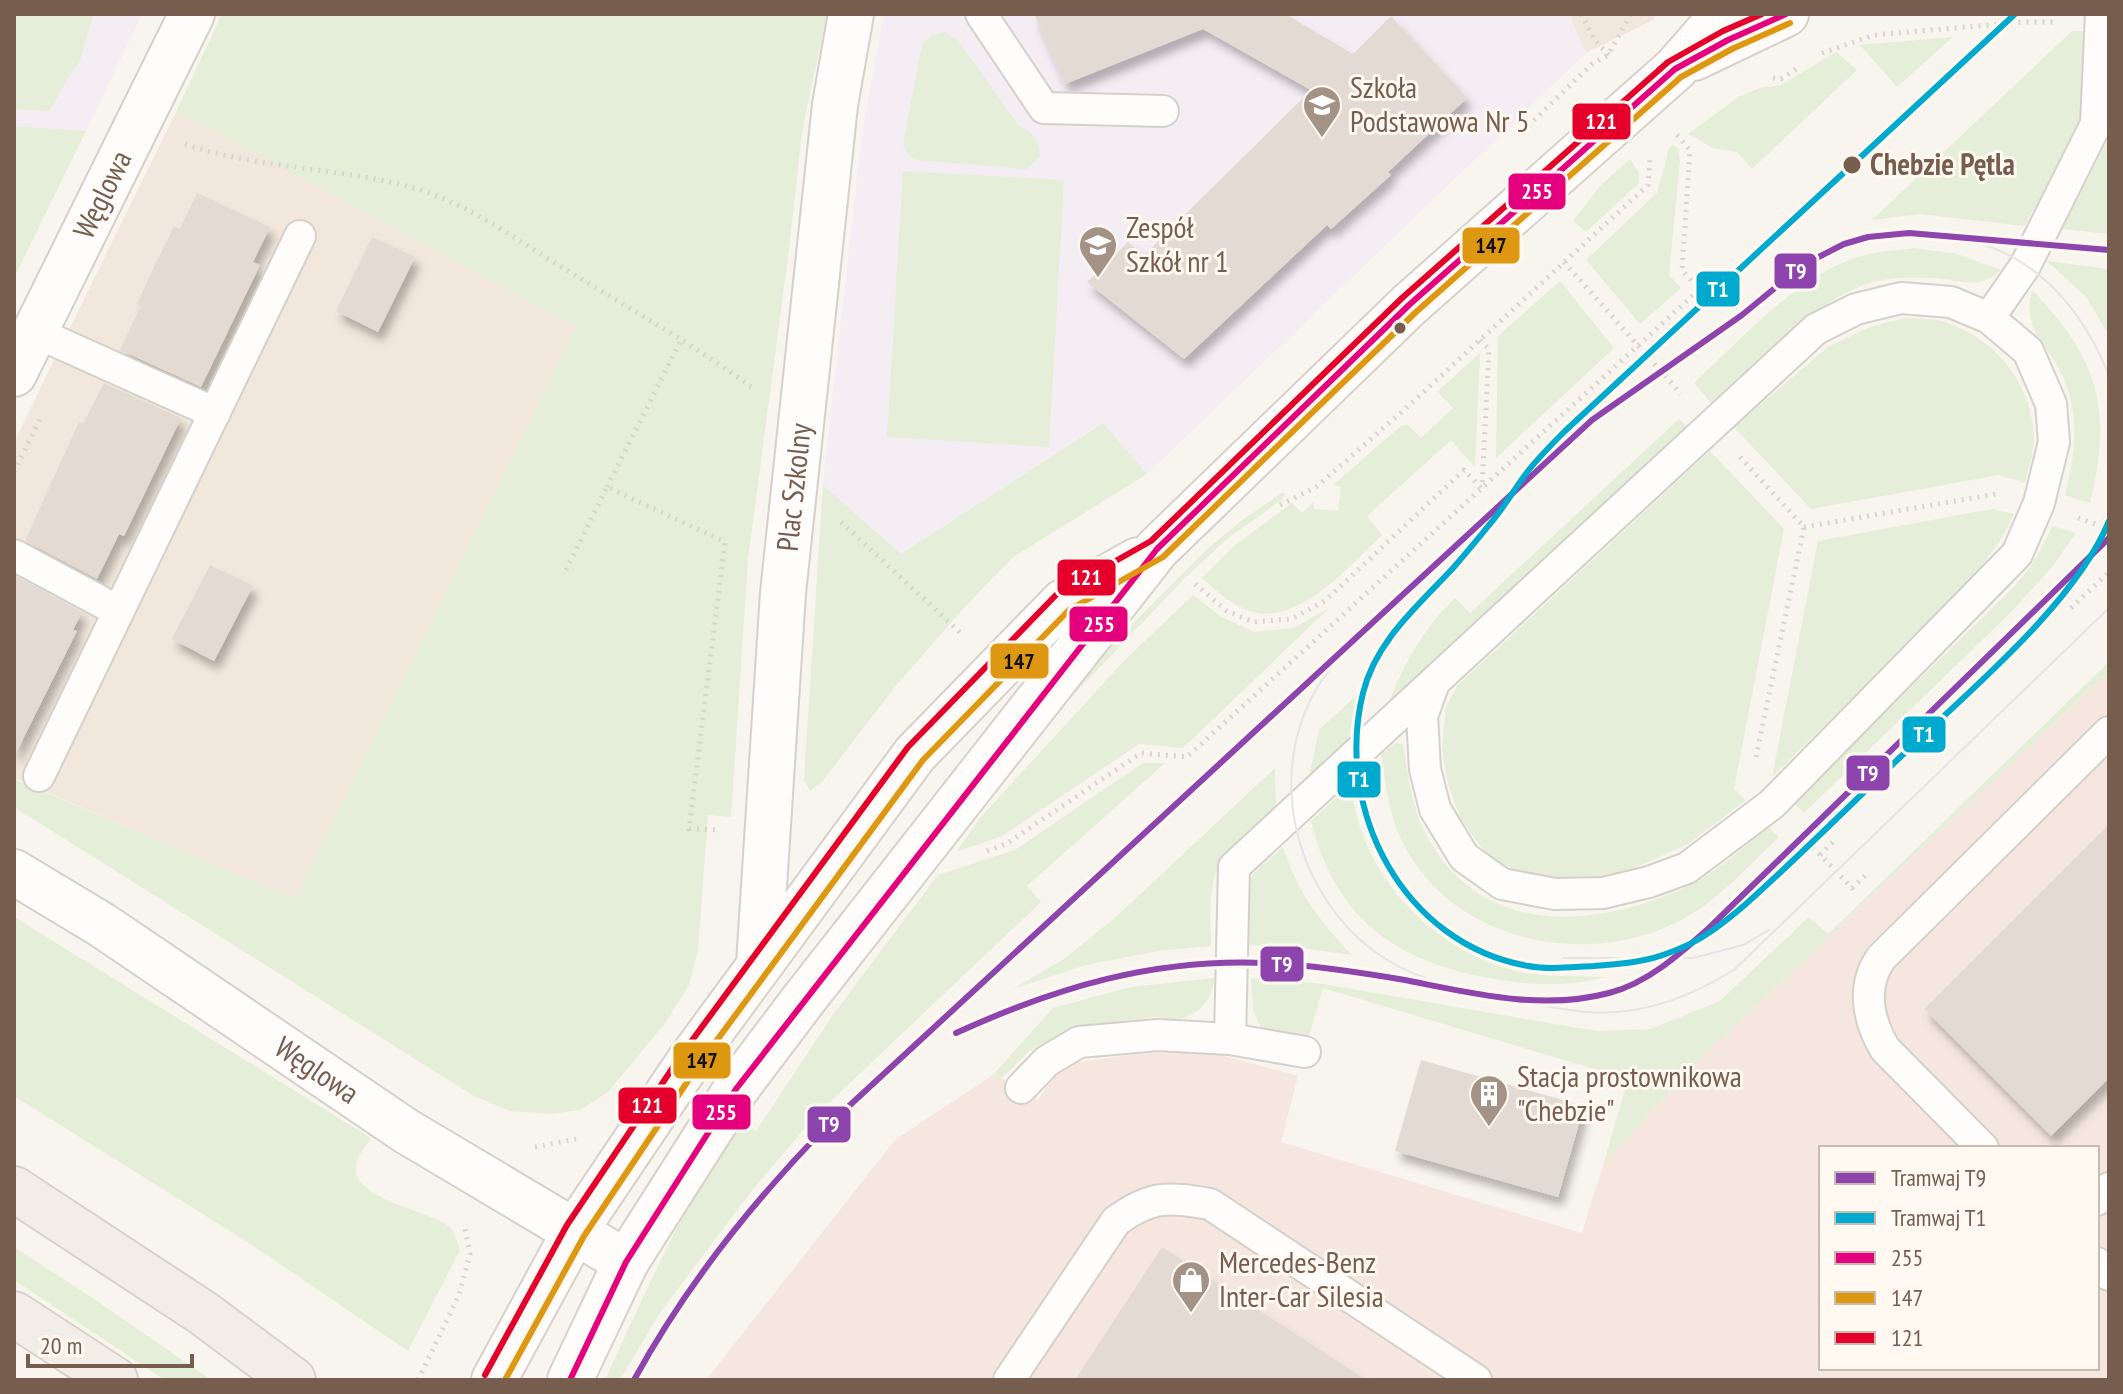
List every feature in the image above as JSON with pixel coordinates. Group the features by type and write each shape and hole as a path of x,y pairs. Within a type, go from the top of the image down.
{"main road":[{"name":"Węglowa","path":"14,374 192,14"},
{"name":"Plac Szkolny","path":"759,964 783,593 835,105 851,14"},
{"path":"579,1361 626,1262 736,1089 1157,549 1409,305 1697,35 1728,40 1786,14"},
{"path":"494,1380 575,1231 690,1060 915,754 1063,602 1157,549"},
{"name":"Węglowa","path":"14,872 102,925 406,1131 626,1262"},
{"path":"14,1189 203,1313 293,1380"},
{"path":"14,1314 115,1380"}],"lane":[{"path":"981,14 1044,108 1163,111"},
{"path":"1989,318 2025,266 2096,124 2101,18"},
{"path":"39,776 300,236"},
{"path":"1230,1039 1234,867 1816,329 1856,309 1901,298 1951,302 1989,318 2028,351 2051,404 2054,442 2039,503 2017,554 1772,804 1687,868 1649,882 1603,893 1555,894 1502,884 1464,857 1435,809 1425,769 1422,716 1434,683"},
{"path":"35,332 215,413"},
{"path":"14,555 118,611"},
{"path":"1981,1146 1885,1049 1873,1030 1868,990 1872,972 1881,958 2109,732"},
{"path":"1021,1088 1047,1061 1079,1042 1158,1035 1230,1039 1305,1052"},
{"path":"1009,1380 1116,1221 1141,1203 1174,1198 1210,1204 1476,1380"}],"path":[{"path":"1581,14 1595,41 1608,55 1631,14"},
{"path":"1812,59 1823,52 1874,35 2101,18"},
{"path":"1769,77 1781,79 1802,65"},
{"path":"1668,142 1688,125"},
{"path":"1676,134 1690,150 1682,270 1700,290"},
{"path":"177,141 259,161 413,187 475,214 681,340 763,395 800,428"},
{"path":"1316,487 1648,185 1650,156"},
{"path":"1564,262 1628,337"},
{"path":"1187,757 1711,279"},
{"path":"566,570 681,340"},
{"path":"1480,340 1489,349 1482,489"},
{"path":"1157,549 1227,611 1253,622 1291,619 1326,600 1464,470 1482,489"},
{"path":"607,487 725,542 689,829 725,830 724,842"},
{"path":"1868,873 1852,888 1758,789 1752,777 1804,527 1999,493 2039,503 2098,525 2109,534"},
{"path":"831,513 971,642"},
{"path":"2071,608 2109,572"},
{"path":"1820,855 1836,839"},
{"path":"418,1380 459,1295 470,1254 464,1222"}],"shaded area":[{"path":"14,14 142,14 86,131 14,126"},
{"name":"Zespół Szkół nr 1","path":"884,14 1569,14 1586,53 1147,474 1102,423 901,554 823,485 862,134"},
{"path":"1569,14 1656,14 1653,20 1586,53"},
{"path":"176,112 343,191 576,327 295,900 14,778 14,442"},
{"path":"2109,671 2109,1380 706,1380 895,1140 993,1075 1038,1100 1057,1071 1078,1062 1145,1053 1213,1053 1298,1076 1281,1142 1582,1233 1604,1162 1706,1053"}],"green space":[{"path":"14,14 93,14 81,58 49,111 14,109"},
{"path":"222,14 827,14 802,132 748,559 731,817 708,815 698,950 689,985 665,1023 608,1092 580,1110 550,1114 510,1111 474,1096 14,807 14,779 295,899 576,327 176,112"},
{"path":"2072,31 2086,31 2081,118 2070,146 2024,226 1920,214 1872,220"},
{"path":"945,32 958,40 1019,126 1035,138 1040,157 1026,169 917,160 908,154 903,145 922,45 932,35"},
{"path":"1953,37 1897,87 1860,45"},
{"path":"1836,52 1857,70 1752,169 1737,152 1713,148 1688,134 1740,96 1760,88 1781,85"},
{"path":"14,126 86,131 14,278"},
{"path":"2109,135 2109,234 2062,229 2106,144"},
{"path":"1673,144 1678,149 1680,160 1669,275 1681,288 1640,324 1586,260 1657,193"},
{"path":"1630,159 1639,173 1639,183 1586,232 1573,221 1600,186"},
{"path":"903,171 1064,180 1049,447 887,437"},
{"path":"1914,248 1957,254 2001,270 1984,281 1968,283 1905,278 1855,288 1789,332 1712,404 1694,383 1773,309 1818,276 1865,255"},
{"path":"2047,261 2109,269 2108,334 2087,298"},
{"path":"1560,281 1614,348 1496,458 1498,336"},
{"path":"2032,290 2073,339 2095,388 2100,440 2090,503 2065,495 2073,451 2072,408 2058,366 2033,327 2030,317"},
{"path":"1904,318 1937,320 1977,337 2006,363 2017,378 2031,414 2034,434 2025,483 1999,475 1811,509 1734,427 1828,347 1867,328"},
{"path":"1480,353 1475,467 1451,440 1367,516 1382,535 1324,589 1289,609 1272,613 1246,610 1202,578 1235,545 1292,503 1302,513 1314,502 1314,509 1338,511 1341,487 1333,485 1401,426 1408,425 1421,438 1453,408 1437,392"},
{"path":"1679,419 1687,426 1389,702 1416,646 1455,598 1470,613"},
{"path":"1103,423 1147,474 1013,557 894,688 821,783 810,791 804,780 823,485 901,554"},
{"path":"1710,451 1784,529 1734,788 1745,801 1688,844 1626,872 1581,880 1534,877 1494,861 1460,817 1448,784 1442,748 1446,707 1457,686"},
{"path":"1285,493 1284,498 1228,538 1185,578 1059,710 915,873 1083,674 1206,550"},
{"path":"1992,509 2014,514 1997,545 1976,572 1772,777 1818,541"},
{"path":"2053,526 2076,533 2052,567 2011,612 1804,813 1793,802 2014,587 2031,566"},
{"path":"1193,595 1220,616 1254,632 1294,628 1329,608 1183,748 1139,744 1002,836 956,852 980,818 1123,662"},
{"path":"2109,662 2109,671 1706,1053 1604,1162 1628,1079 1323,988 1308,1039 1263,1031 1253,1011 1251,978 1323,984 1598,1031 1651,1029 1720,1001 1809,917 1828,934"},
{"path":"1357,695 1349,738 1309,777 1319,730"},
{"path":"1395,743 1403,744 1418,816 1441,858 1464,883 1490,900 1519,911 1551,916 1583,916 1617,911 1651,901 1700,880 1768,827 1779,837 1708,903 1681,920 1645,935 1607,943 1567,944 1528,938 1492,926 1458,907 1429,881 1406,849 1392,815 1381,755"},
{"path":"1143,763 1165,763 1027,886 1041,902 815,1116 753,1189 659,1314 620,1380 605,1380 683,1215 736,1118 756,1131 833,1015 938,875 1015,850"},
{"path":"1275,768 1276,807 1227,854 1215,876 1211,903 1211,946 1158,951 1086,965 1013,989 1064,959 1117,916"},
{"path":"1350,785 1356,814 1373,858 1405,904 1426,924 1473,955 1499,966 1526,973 1605,977 1558,984 1495,979 1447,968 1392,943 1350,905 1334,881 1311,821"},
{"path":"1283,847 1295,878 1311,905 1352,955 1286,946 1247,945 1248,883 1255,872"},
{"path":"14,917 371,1138 357,1162 358,1177 378,1196 450,1227 460,1250 408,1351 246,1241 14,1096"},
{"path":"1215,978 1210,996 1199,1010 1180,1020 1156,1017 1073,1027 1029,1051 1001,1079 993,1075 1053,1008 1131,987"},
{"path":"14,1247 211,1380 165,1380 14,1280"}],"building":[{"path":"1034,14 1285,14 1353,54 1391,16 1467,98 1388,172 1391,175 1331,229 1327,225 1184,359 1087,282 1128,242 1144,255 1311,90 1203,29 1065,84"},
{"path":"197,193 270,227 253,262 260,265 201,387 120,350 141,306 137,304 155,265 174,227 180,229"},
{"path":"372,237 415,257 378,332 336,311"},
{"path":"104,383 181,418 124,536 119,534 97,579 25,541 79,422 83,424"},
{"path":"210,565 253,586 214,661 172,639"},
{"path":"14,575 82,612 73,630 77,631 14,757"},
{"path":"2109,824 2109,1078 2051,1136 1924,1009"},
{"name":"Stacja prostownikowa \"Chebzie\"","path":"1421,1060 1584,1106 1558,1197 1395,1151"},
{"name":"Mercedes-Benz Inter-Car Silesia","path":"1162,1247 1366,1380 1075,1380"}],"tram line":[{"name":"T1","path":"2015,14 1565,431 1532,466 1463,556 1400,624 1378,656 1363,693 1357,737 1359,782 1370,825 1388,865 1413,901 1445,931 1484,953 1528,966 1561,968 1634,962 1682,948 1730,918 1747,903 1995,668 2074,581 2109,521"},
{"name":"T9","path":"634,1380 675,1312 720,1249 769,1188 823,1130 1592,420 1742,315 1803,265 1844,244 1868,237 1909,233 2109,250"},
{"path":"1933,233 1976,242 2005,253 2044,279 2088,333 2109,376"},
{"name":"T9","path":"956,1033 1069,989 1185,965 1302,965 1481,995 1532,1000 1584,998 1609,993 1637,982 1663,966 1710,927 2109,538"},
{"path":"1497,997 1578,1011 1628,1011 1684,996 1735,969 2109,608"},
{"path":"1367,626 1314,693 1299,729 1292,766 1292,804 1299,841 1313,877 1333,909 1358,938 1389,961 1409,971 1475,993"},
{"path":"1563,958 1693,958 1743,945 1769,930"}],"transit line":[{"name":"121","path":"485,1375 567,1225 682,1054 908,747 1057,594 1151,541 1402,298 1668,62 1723,31 1762,14"},
{"name":"255","path":"570,1380 626,1262 736,1089 1157,549 1409,305 1675,69 1728,40 1786,14"},
{"name":"147","path":"505,1380 584,1236 698,1066 923,760 1069,610 1163,557 1416,312 1681,77 1732,49 1790,23"}],"place":[{"name":"Szkoła Podstawowa Nr 5","path":"1322,139"},
{"name":"Chebzie Pętla","path":"1852,165"},
{"name":"Zespół Szkół nr 1","path":"1098,279"},
{"name":"Stacja prostownikowa \"Chebzie\"","path":"1489,1128"},
{"name":"Mercedes-Benz Inter-Car Silesia","path":"1191,1314"}]}
